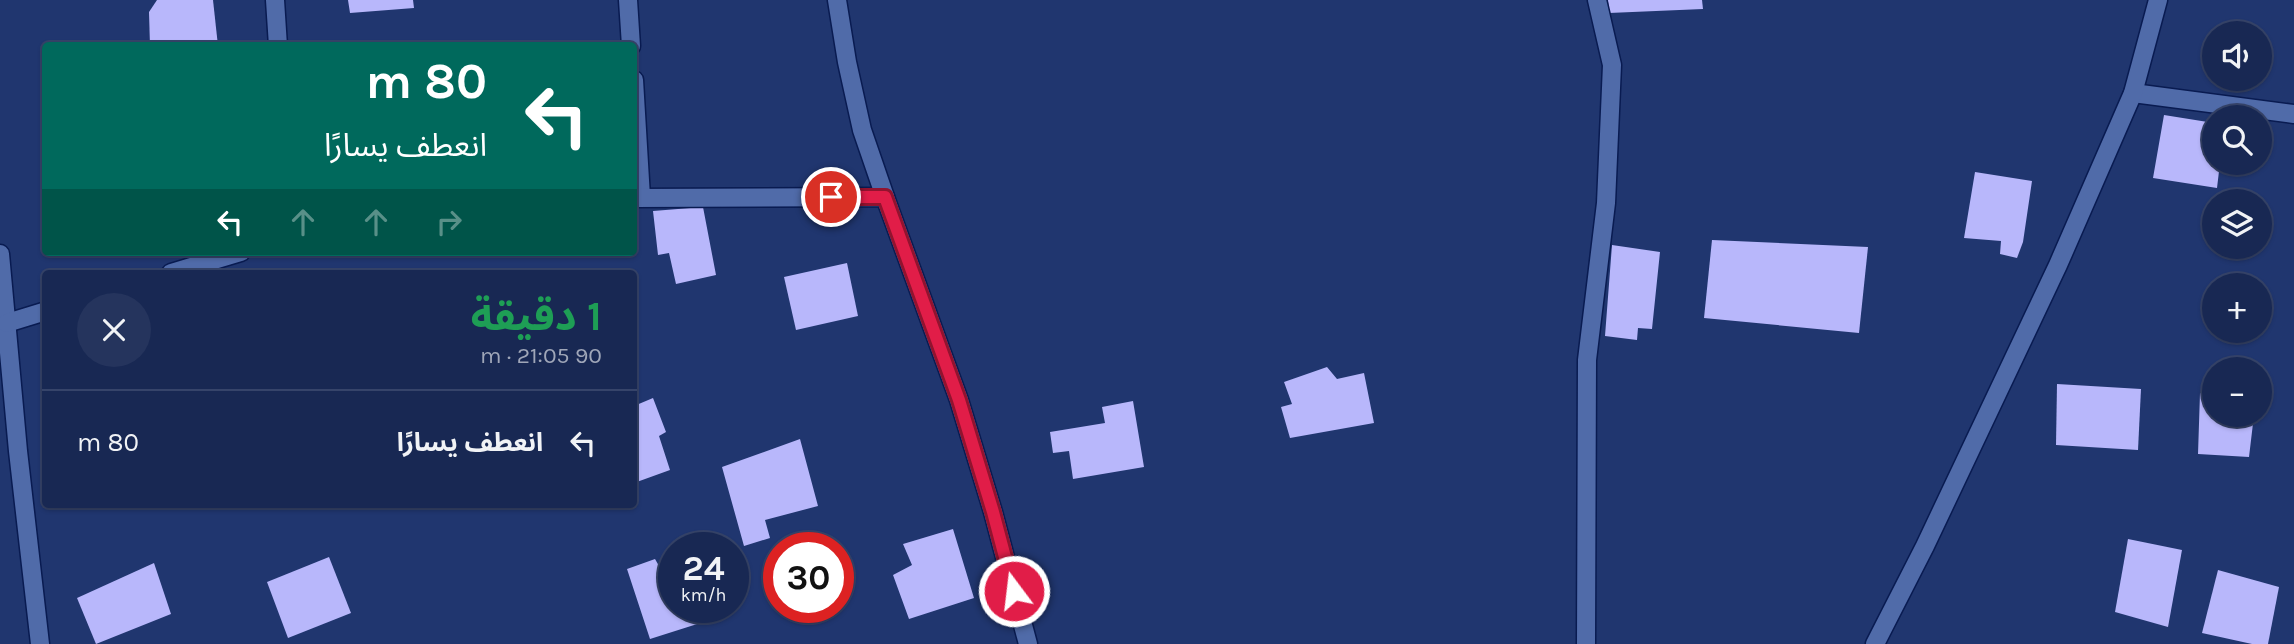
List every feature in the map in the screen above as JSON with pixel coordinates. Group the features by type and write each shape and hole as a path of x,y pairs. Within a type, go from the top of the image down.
{"street":[{"path":"275,0 278,42"},
{"path":"628,0 631,42"},
{"path":"837,0 846,62 862,130 959,400 993,512 1028,644"},
{"path":"1586,644 1587,360 1606,203 1612,65 1597,0"},
{"path":"1875,644 1931,534 2058,265 2133,93 2158,0"},
{"path":"2133,93 2294,114"},
{"path":"637,198 885,197"},
{"path":"0,254 18,451 40,644"},
{"path":"181,270 228,256"},
{"path":"7,323 42,312"}],"building":[{"path":"157,0 213,0 218,42 150,42 149,12"},
{"path":"348,0 413,0 414,8 350,13"},
{"path":"1608,0 1702,0 1703,9 1609,13"},
{"path":"2164,115 2202,121 2202,175 2219,175 2217,188 2153,178"},
{"path":"1975,172 2032,181 2023,242 2017,258 2000,254 2001,241 1964,238"},
{"path":"703,207 716,275 676,284 669,253 658,255 653,211"},
{"path":"1712,240 1868,247 1859,333 1704,318"},
{"path":"1612,245 1660,252 1652,329 1638,328 1637,340 1605,336"},
{"path":"847,263 858,316 796,330 784,277"},
{"path":"1327,367 1337,379 1364,373 1374,423 1290,438 1281,407 1292,404 1284,382"},
{"path":"2057,384 2141,389 2138,450 2056,445"},
{"path":"2202,393 2202,427 2253,427 2249,457 2198,454"},
{"path":"653,398 666,432 659,436 670,470 637,482 637,405"},
{"path":"1133,401 1144,467 1073,479 1069,451 1053,453 1050,432 1105,423 1102,407"},
{"path":"800,439 818,506 765,520 768,532 763,532 763,540 749,544 749,532 740,532 722,467"},
{"path":"953,529 974,598 909,619 893,575 912,565 903,544"},
{"path":"2128,539 2182,550 2168,627 2115,612"},
{"path":"329,557 351,613 288,638 267,582"},
{"path":"655,559 658,564 658,623 700,623 650,639 627,569"},
{"path":"154,563 171,614 96,644 77,598"},
{"path":"2218,570 2279,587 2268,644 2252,644 2202,633"}],"route":[{"path":"831,197 885,197 959,400 1014,591"}]}
